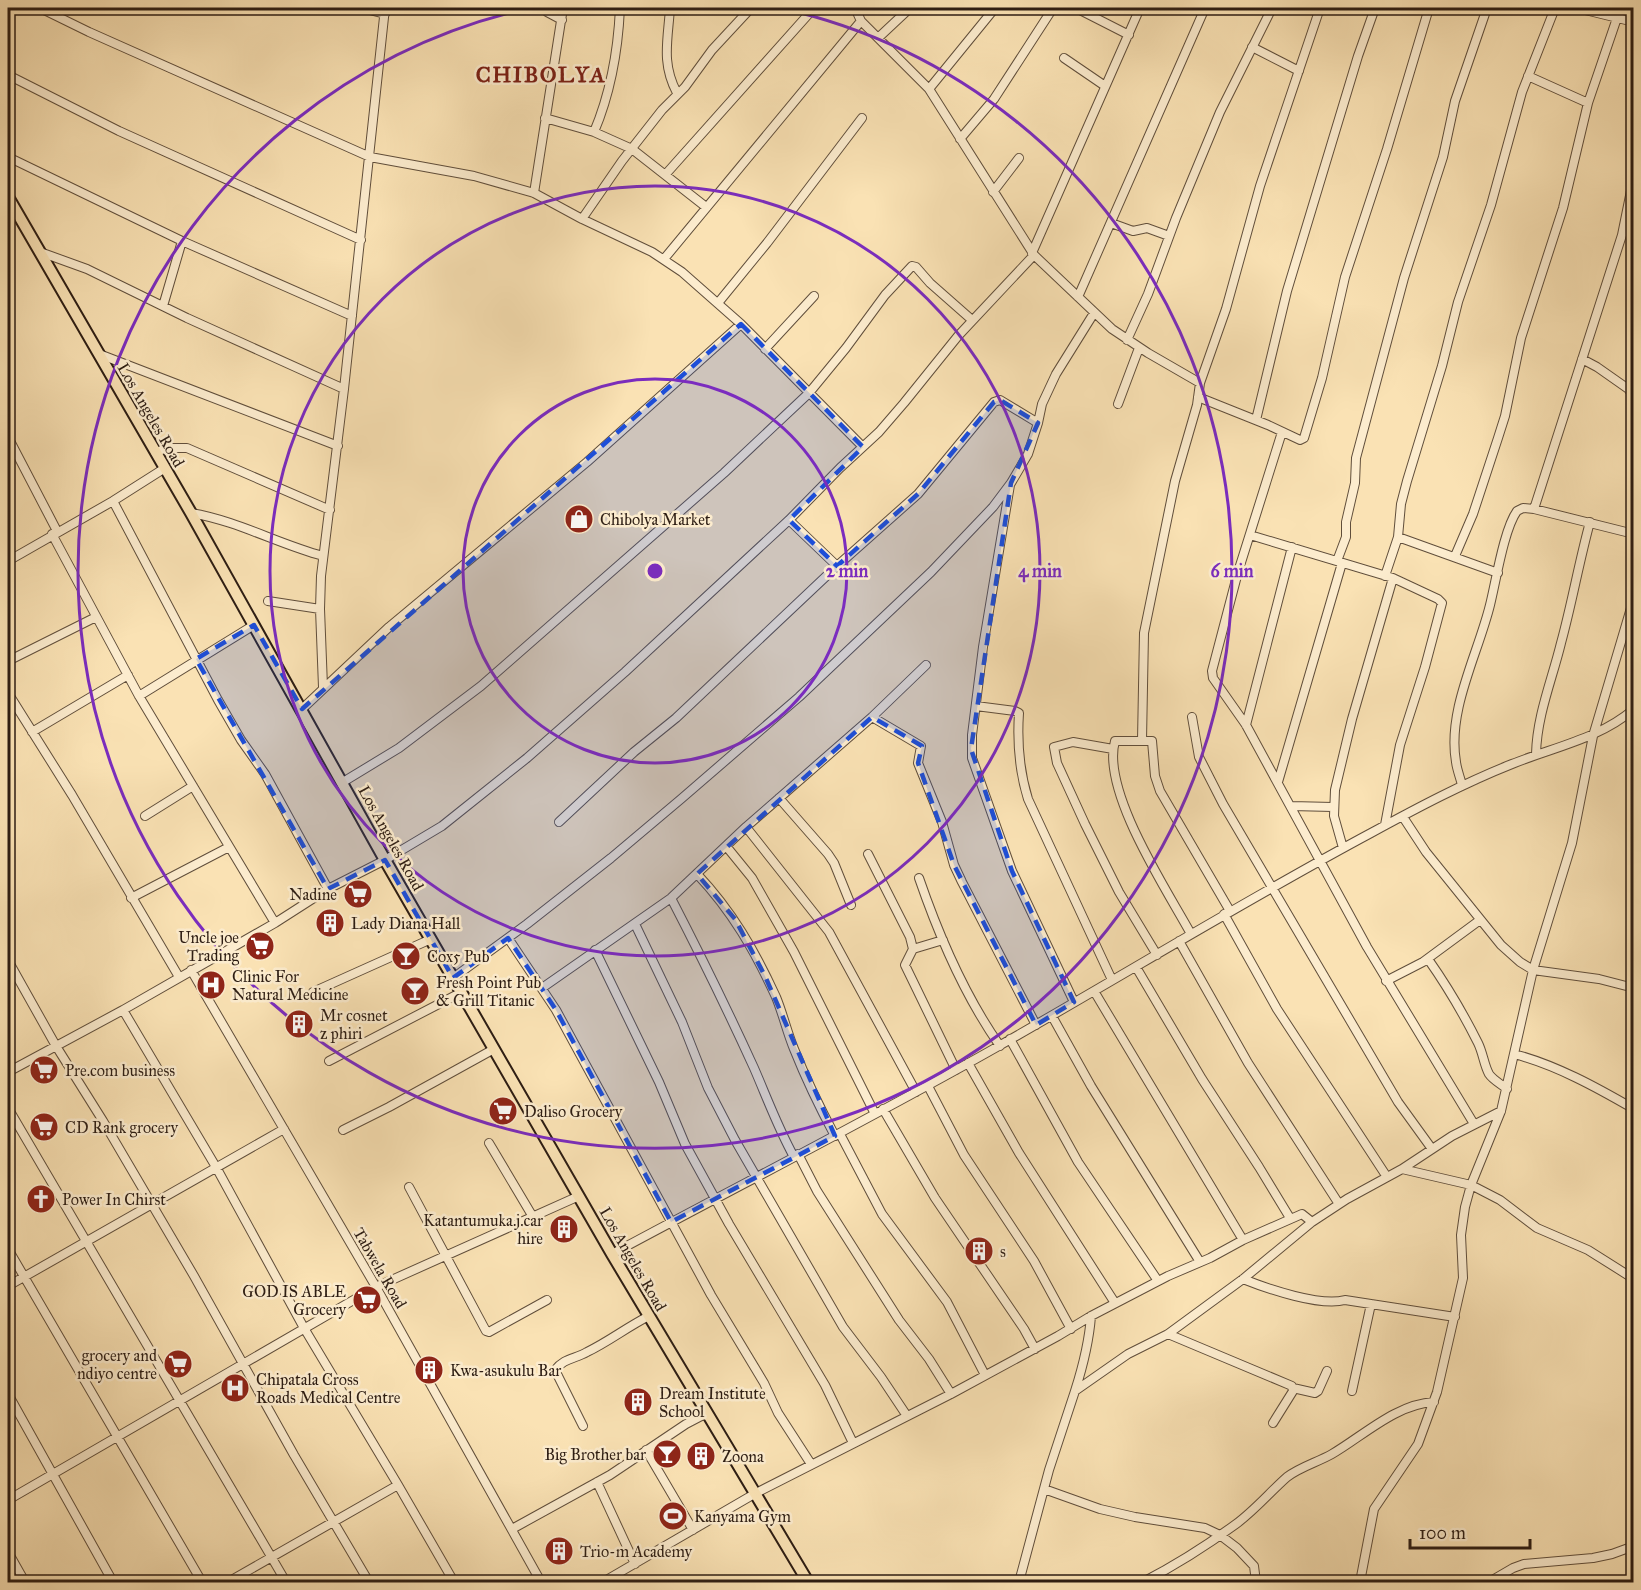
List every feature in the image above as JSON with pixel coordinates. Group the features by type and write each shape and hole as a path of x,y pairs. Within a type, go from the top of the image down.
{"main road":[{"name":"Los Angeles Road","path":"8,197 191,513 385,860 612,1254 808,1582"}],"street":[{"path":"40,8 370,157 474,176 534,193 664,259 741,324 863,447"},
{"path":"302,709 322,692 323,687 320,609 323,556 338,446 385,11 362,8"},
{"path":"543,8 561,20"},
{"path":"534,193 563,8"},
{"path":"594,132 603,111 615,63 620,8"},
{"path":"670,8 666,54 669,77 677,93"},
{"path":"582,219 662,110 692,79 712,50 751,8"},
{"path":"665,175 814,8"},
{"path":"855,8 861,21 929,89 1033,254 1094,313 1127,340 1200,383"},
{"path":"878,38 910,8"},
{"path":"929,89 995,8"},
{"path":"960,139 994,99 1053,8"},
{"path":"1076,8 1129,35"},
{"path":"8,1072 123,1010 275,923 328,889 385,860 442,826 540,748 789,520 904,403 972,320 1033,254 1140,8"},
{"path":"1078,297 1205,8"},
{"path":"1127,340 1148,294 1169,236 1220,112 1272,8"},
{"path":"1142,740 1146,622 1175,481 1200,383 1226,309 1260,186 1320,8"},
{"path":"1256,420 1287,291 1358,56 1375,8"},
{"path":"1198,397 1300,440 1304,438 1322,378 1348,267 1387,149 1429,8"},
{"path":"1278,782 1340,562 1355,483 1356,458 1369,408 1404,278 1443,157 1455,101 1486,8"},
{"path":"1343,848 1334,807 1337,780 1389,577 1398,537 1401,504 1442,366 1458,302 1491,206 1528,76 1555,8"},
{"path":"1577,8 1634,22"},
{"path":"1455,556 1473,514 1505,416 1516,355 1563,208 1588,103 1617,18"},
{"path":"664,259 861,21"},
{"path":"1252,47 1299,71"},
{"path":"1064,58 1105,86"},
{"path":"8,75 100,122 361,240"},
{"path":"1528,76 1588,103"},
{"path":"544,118 594,132 632,149 706,207"},
{"path":"718,303 767,243 862,118"},
{"path":"8,157 182,241 352,316"},
{"path":"993,192 1019,158"},
{"path":"1534,509 1626,221 1634,176"},
{"path":"1111,224 1133,231 1148,228 1169,236"},
{"path":"163,306 182,241"},
{"path":"38,252 87,269 344,389"},
{"path":"343,782 399,748 482,686 723,473 809,393 885,295 912,266 916,267 930,283 972,320"},
{"path":"765,349 814,296"},
{"path":"453,978 611,858 799,697 931,572 993,507 1011,483 1028,454 1042,404 1056,374 1094,313"},
{"path":"323,687 389,627 587,462 741,324"},
{"path":"1118,404 1139,348"},
{"path":"99,354 338,446"},
{"path":"1582,359 1597,366 1631,391 1634,376"},
{"path":"559,822 634,752 676,718 837,566 918,494 994,402 1000,400 1038,423"},
{"path":"1282,432 1212,670 1213,678 1246,725 1386,981 1474,1124"},
{"path":"8,437 96,617 139,696 275,923"},
{"path":"155,452 169,448 187,448 330,510"},
{"path":"8,561 54,532 113,501 165,468"},
{"path":"1011,483 983,647 971,748 976,769 1012,871 1074,1002"},
{"path":"113,501 196,659 241,740 265,774 328,889"},
{"path":"1462,784 1456,762 1455,746 1459,710 1514,515 1519,508 1534,509 1634,534"},
{"path":"191,513 228,521 298,549 323,556"},
{"path":"789,520 837,566"},
{"path":"1536,754 1540,714 1557,661 1590,522"},
{"path":"1250,535 1389,577 1438,599 1442,603 1425,667 1400,745 1385,825"},
{"path":"1398,537 1498,573"},
{"path":"1246,725 1292,547"},
{"path":"1360,1582 1374,1509 1418,1444 1434,1402 1463,1278 1462,1226 1471,1185 1501,1111 1533,970 1572,843 1593,736 1634,598"},
{"path":"268,601 320,609"},
{"path":"8,662 96,617"},
{"path":"139,696 254,625"},
{"path":"542,988 671,898 746,827 872,717 926,665"},
{"path":"32,732 128,675"},
{"path":"8,693 72,795 179,977"},
{"path":"976,706 1019,713 1019,757 1022,780 1028,799 1112,980"},
{"path":"612,1254 1000,1046 1227,912 1385,825 1462,784 1536,754 1593,736 1609,728 1634,709"},
{"path":"872,717 921,746 918,763 942,822 962,882 1036,1025"},
{"path":"1192,717 1196,750 1201,764 1271,888 1398,1102 1432,1149"},
{"path":"1191,934 1152,865 1127,814 1116,778 1113,749 1116,741 1149,740 1153,743 1155,776 1160,791 1227,912 1277,1009 1387,1177"},
{"path":"1113,749 1079,742 1054,747 1057,763 1100,855 1119,892 1157,955"},
{"path":"145,816 193,786"},
{"path":"779,798 828,854 841,878 851,905"},
{"path":"1291,806 1334,807"},
{"path":"1403,817 1426,852 1480,920 1506,950 1520,962 1533,970 1599,979 1634,988"},
{"path":"746,827 829,932 916,1092"},
{"path":"726,846 752,878 794,952 875,1114"},
{"path":"131,898 230,848"},
{"path":"868,854 910,936 913,950"},
{"path":"697,874 717,895 740,929 776,999 806,1077 837,1135 855,1160 882,1214 947,1302 985,1375"},
{"path":"919,878 943,940 976,1010 1000,1046"},
{"path":"671,898 754,1070 780,1132 899,1320 929,1359 951,1394"},
{"path":"1386,981 1428,959 1480,920"},
{"path":"635,924 682,1022 708,1088 756,1177 843,1327 907,1416"},
{"path":"508,938 570,1034 737,1341 764,1383 778,1413 811,1464"},
{"path":"313,992 432,939"},
{"path":"943,940 913,950 905,962 956,1070"},
{"path":"1179,941 1248,1063 1339,1204"},
{"path":"596,950 659,1082 685,1144 714,1199 825,1385 853,1443"},
{"path":"1428,959 1460,1009 1483,1054 1491,1077 1507,1089"},
{"path":"10,964 369,1582"},
{"path":"1136,967 1207,1087 1290,1218"},
{"name":"Tabwela Road","path":"191,970 376,1287 541,1582"},
{"path":"1094,991 1243,1240"},
{"path":"329,1061 462,992"},
{"path":"123,1010 216,1167 304,1328 454,1582"},
{"path":"1052,1016 1091,1086 1200,1262"},
{"path":"1010,1039 1078,1162 1158,1281"},
{"path":"343,1130 494,1049"},
{"path":"1514,1054 1538,1060 1558,1069 1634,1109"},
{"path":"968,1063 1024,1162 1115,1303"},
{"path":"927,1086 964,1155 1034,1261 1071,1329"},
{"path":"8,1108 286,1582"},
{"path":"884,1109 935,1198 1024,1329 1035,1349"},
{"path":"1075,1391 1128,1354 1168,1334 1243,1279 1312,1222 1339,1204 1402,1169 1474,1124 1501,1111"},
{"path":"8,1286 284,1129"},
{"path":"489,1143 534,1217"},
{"path":"1402,1169 1471,1185 1500,1200 1536,1228 1588,1250 1634,1279"},
{"path":"409,1187 487,1332 547,1300"},
{"path":"8,1500 376,1287 579,1196"},
{"path":"603,1582 756,1493 951,1394 1158,1281 1216,1256 1243,1240 1290,1218 1302,1214 1312,1222"},
{"path":"8,1249 202,1582"},
{"path":"1243,1279 1320,1301 1346,1300 1455,1317"},
{"path":"1352,1390 1371,1304"},
{"path":"583,1426 555,1370 564,1361 586,1353 625,1328 649,1316"},
{"path":"1019,1582 1058,1437 1075,1391 1089,1340 1091,1316"},
{"path":"1168,1334 1293,1388 1315,1393 1327,1371"},
{"path":"1273,1423 1293,1388"},
{"path":"8,1394 113,1582"},
{"path":"1143,1582 1181,1562 1220,1535 1254,1510 1289,1476 1333,1454 1378,1423 1421,1403 1434,1402"},
{"path":"512,1529 626,1466 646,1450 707,1413"},
{"path":"646,1450 693,1530"},
{"path":"597,1482 635,1564"},
{"path":"228,1582 398,1485"},
{"path":"1044,1489 1100,1509 1205,1528 1220,1535 1237,1548 1254,1566 1256,1582"},
{"path":"1489,1582 1524,1564 1612,1554 1634,1545"},
{"path":"8,1552 25,1582"}],"highlighted area":[{"path":"741,324 863,447 789,520 837,566 918,494 994,402 1000,400 1038,423 1011,483 971,749 1012,871 1074,1002 1036,1025 954,865 918,763 922,746 872,717 697,874 735,919 765,976 835,1136 671,1222 556,1010 508,938 453,978 385,860 328,889 196,659 254,625 302,709"}],"place":[{"name":"Chibolya Market","path":"579,519"},
{"name":"Nadine","path":"358,894"},
{"name":"Lady Diana Hall","path":"330,923"},
{"name":"Uncle joe Trading","path":"260,946"},
{"name":"Cox5 Pub","path":"406,956"},
{"name":"Clinic For Natural Medicine","path":"211,985"},
{"name":"Fresh Point Pub & Grill Titanic","path":"415,991"},
{"name":"Mr cosnet z phiri","path":"299,1024"},
{"name":"Pre.com business","path":"44,1070"},
{"name":"Daliso Grocery","path":"503,1111"},
{"name":"CD Rank grocery","path":"44,1127"},
{"name":"Power In Chirst","path":"41,1199"},
{"name":"Katantumuka.j.car hire","path":"564,1229"},
{"name":"s","path":"979,1251"},
{"name":"GOD IS ABLE Grocery","path":"367,1300"},
{"name":"grocery and ndiyo centre","path":"178,1364"},
{"name":"Kwa-asukulu Bar","path":"429,1370"},
{"name":"Chipatala Cross Roads Medical Centre","path":"235,1388"},
{"name":"Dream Institute School","path":"638,1402"},
{"name":"Big Brother bar","path":"667,1454"},
{"name":"Zoona","path":"701,1456"},
{"name":"Kanyama Gym","path":"673,1516"},
{"name":"Trio-m Academy","path":"559,1551"}],"district":[{"name":"CHIBOLYA","path":"541,74"}]}
